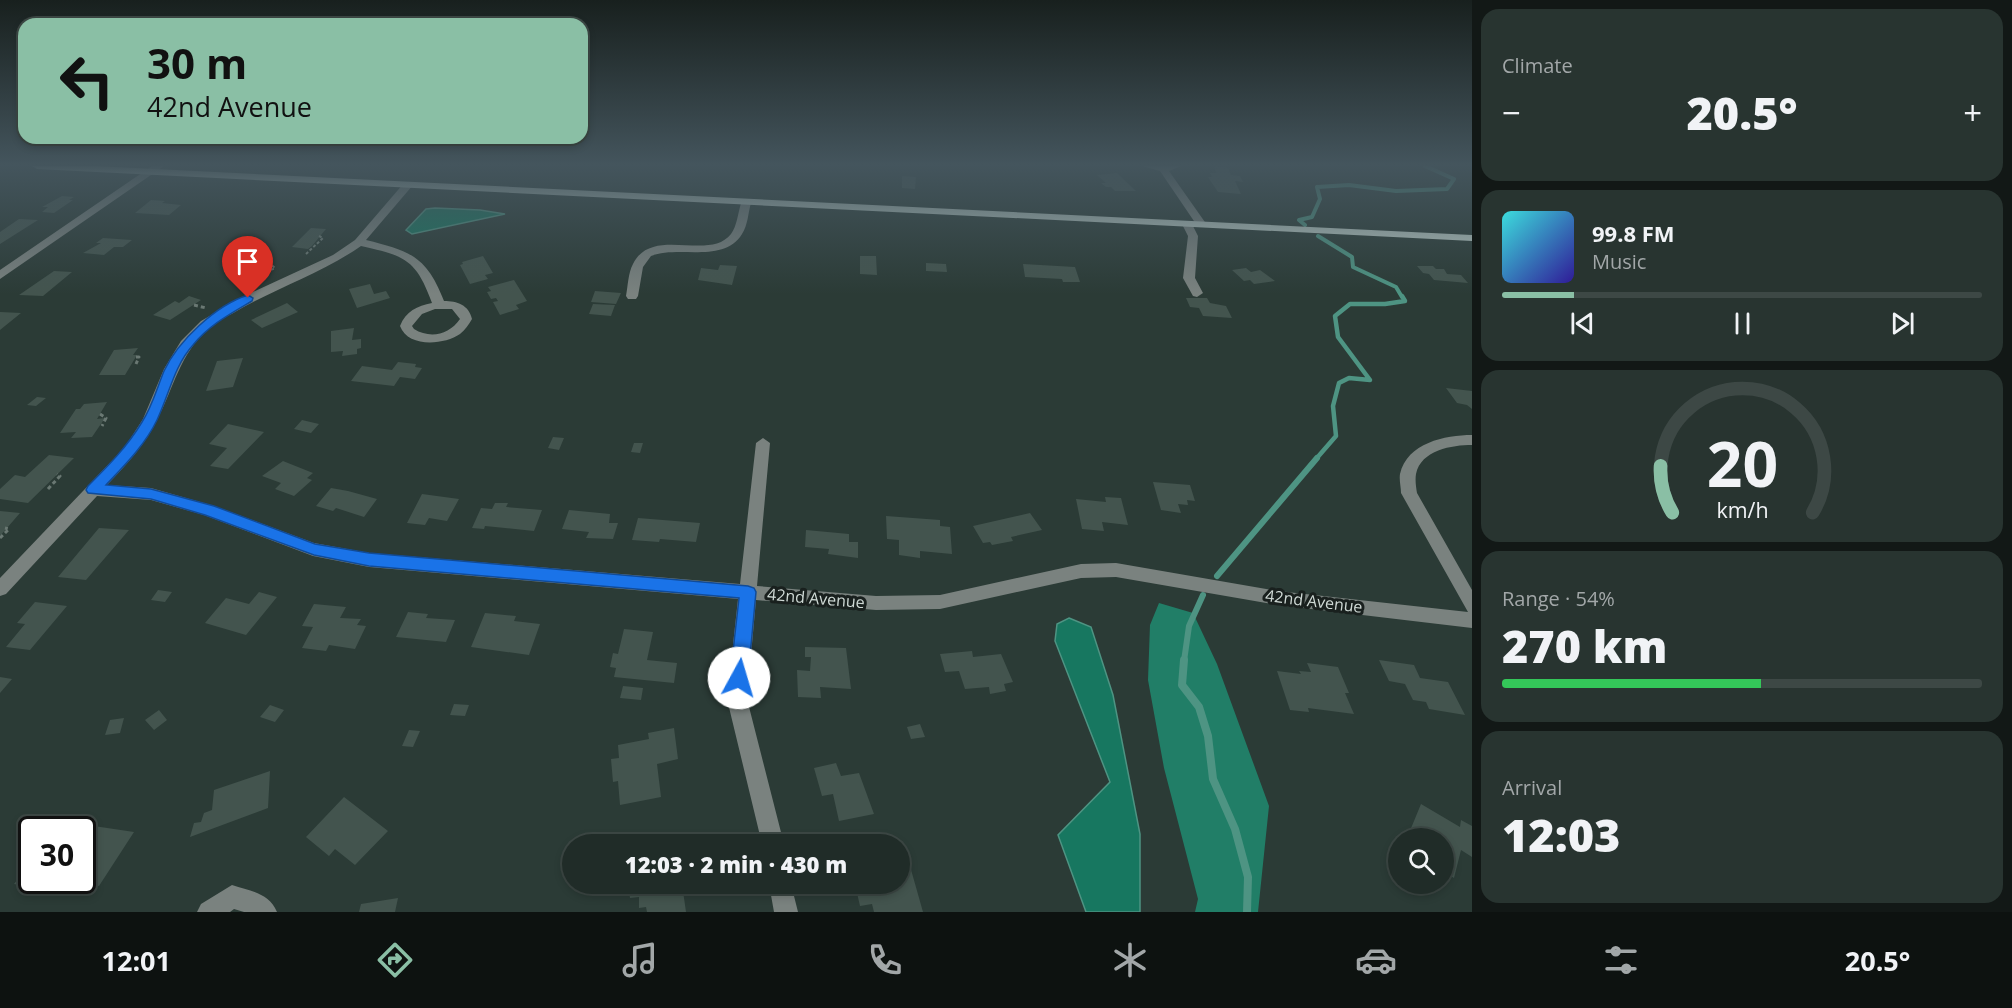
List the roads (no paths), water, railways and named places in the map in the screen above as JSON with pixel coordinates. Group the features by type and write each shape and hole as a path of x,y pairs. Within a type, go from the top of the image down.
{"main road":[{"path":"877,209 1472,238"}],"street":[{"path":"0,275 94,209"},
{"path":"0,590 130,452 150,420 171,369 186,344 205,324 248,298 337,257 359,242 388,209"},
{"path":"632,296 639,262 646,254 654,249 699,248 731,241 737,235 744,209"},
{"path":"1191,209 1202,225"},
{"path":"1187,224 1192,236 1190,278 1197,293"},
{"path":"359,242 408,255 418,262 432,284 439,305"},
{"path":"1472,440 1435,446 1417,456 1408,474 1409,493 1472,606"},
{"path":"764,442 737,699 770,834"},
{"name":"42nd Avenue","path":"93,490 151,494 208,510 314,549 369,560 876,603 940,602 1081,571 1116,570 1278,598 1472,620"},
{"path":"782,894 786,912"},
{"path":"209,912 232,897 258,904 265,912"}],"waterway":[{"path":"1305,225 1299,220 1312,217 1316,209"},
{"path":"1318,236 1352,257 1353,267 1396,287 1402,297"},
{"path":"1316,459 1336,436 1333,406 1339,383 1349,378 1370,380 1338,337 1335,316 1350,304 1385,304 1405,301 1402,296"},
{"path":"1217,576 1317,458"},
{"path":"1184,661 1189,626 1203,595"},
{"path":"1184,660 1182,685 1199,707 1208,736 1213,779 1235,829 1248,877 1247,912"}]}
